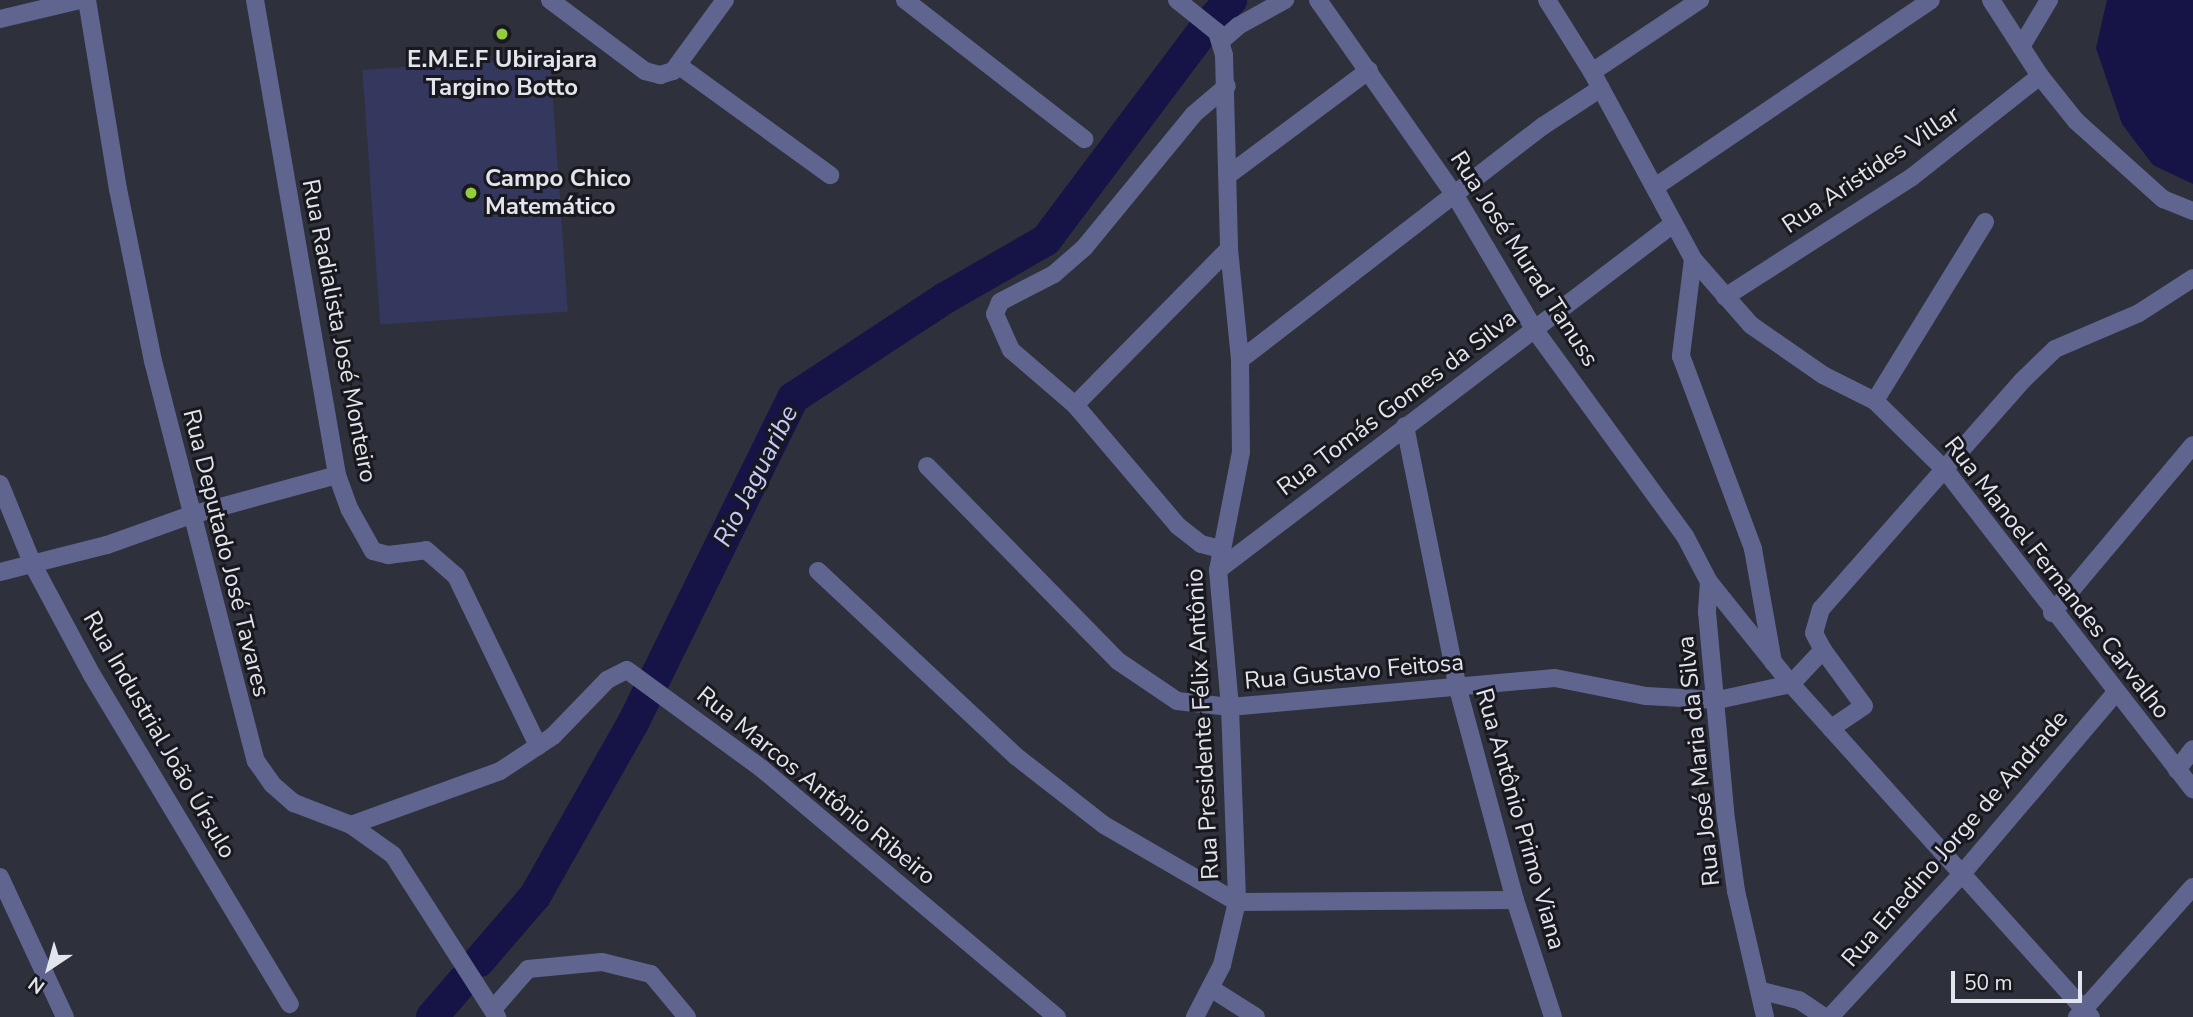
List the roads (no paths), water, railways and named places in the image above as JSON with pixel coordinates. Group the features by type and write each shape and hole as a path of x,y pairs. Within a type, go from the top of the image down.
{"street":[{"path":"0,19 80,0"},
{"name":"Rua Deputado José Tavares","path":"87,0 118,189 191,515 257,761 273,785 294,803 351,825 393,855 495,1013"},
{"name":"Rua Radialista José Monteiro","path":"255,0 337,475 373,551 388,555 426,550 456,576 538,746"},
{"path":"550,0 645,71 660,75 675,68 725,0"},
{"path":"905,0 1084,139"},
{"path":"1190,6 1219,37 1285,0"},
{"name":"Rua José Murad Tanuss","path":"1318,0 1456,197 1534,329 1648,481 1685,536 1709,582 1791,684 2084,1014"},
{"name":"Rua Manoel Fernandes Carvalho","path":"1547,0 1601,88 1693,260 1725,297 1780,347 1875,401 1946,471 2052,612 2193,790"},
{"path":"1592,72 1700,0"},
{"path":"1655,187 1931,0"},
{"path":"1991,0 2040,76 2076,121 2157,194 2193,211"},
{"path":"2021,47 2049,0"},
{"name":"Rua Presidente Félix Antônio","path":"1195,1017 1212,989 1231,937 1237,902 1230,707 1218,570 1241,452 1240,360 1229,249 1231,173 1227,86 1219,37"},
{"path":"675,68 830,175"},
{"path":"1231,173 1368,70"},
{"name":"Rua Aristides Villar","path":"1725,297 1912,177 2040,76"},
{"path":"1220,549 1201,544 1178,526 1075,405 1012,350 997,322 996,307 1054,274 1084,248 1194,114 1227,86"},
{"path":"1240,360 1456,197 1543,126 1601,88"},
{"path":"1875,401 1985,222"},
{"name":"Rua Tomás Gomes da Silva","path":"1218,570 1674,224"},
{"path":"1075,405 1229,249"},
{"path":"1693,260 1681,356 1753,549 1773,662"},
{"path":"1831,728 1864,706 1823,650 1814,633 1821,609 1946,471 2015,388 2055,349 2140,313 2193,278"},
{"name":"Rua Antônio Primo Viana","path":"1405,426 1458,689 1515,900 1552,1017"},
{"path":"2052,612 2193,445"},
{"name":"Rua Gustavo Feitosa","path":"927,466 1118,661 1177,701 1230,707 1458,689 1555,677 1646,696 1717,700 1791,684"},
{"path":"0,572 33,565 191,515 337,475"},
{"name":"Rua Industrial João Úrsulo","path":"0,484 33,565 92,675 290,1004"},
{"path":"818,571 1017,757 1104,825 1237,902 1515,900"},
{"name":"Rua José Maria da Silva","path":"1709,582 1707,612 1726,819 1736,891 1762,991 1765,1017"},
{"path":"1791,684 1823,650"},
{"name":"Rua Marcos Antônio Ribeiro","path":"351,825 488,775 538,746 617,672 627,670 761,768 1057,1017"},
{"name":"Rua Enedino Jorge de Andrade","path":"1830,1017 1961,875 2116,692"},
{"path":"2177,770 2193,749"},
{"path":"0,877 65,1017"},
{"path":"2084,1014 2193,887"},
{"path":"495,1013 528,969 602,962 651,974 687,1017"},
{"path":"1212,989 1256,1017"},
{"path":"1762,991 1799,1000 1824,1017"}],"waterway":[{"name":"Rio Jaguaribe","path":"479,961 535,896 633,723 793,398 947,297 1046,240 1209,23 1231,0"},
{"name":"Rio Jaguaribe","path":"432,1017 463,981"}],"place":[{"name":"E.M.E.F Ubirajara Targino Botto","path":"502,34"},
{"name":"Campo Chico Matemático","path":"471,193"}]}
